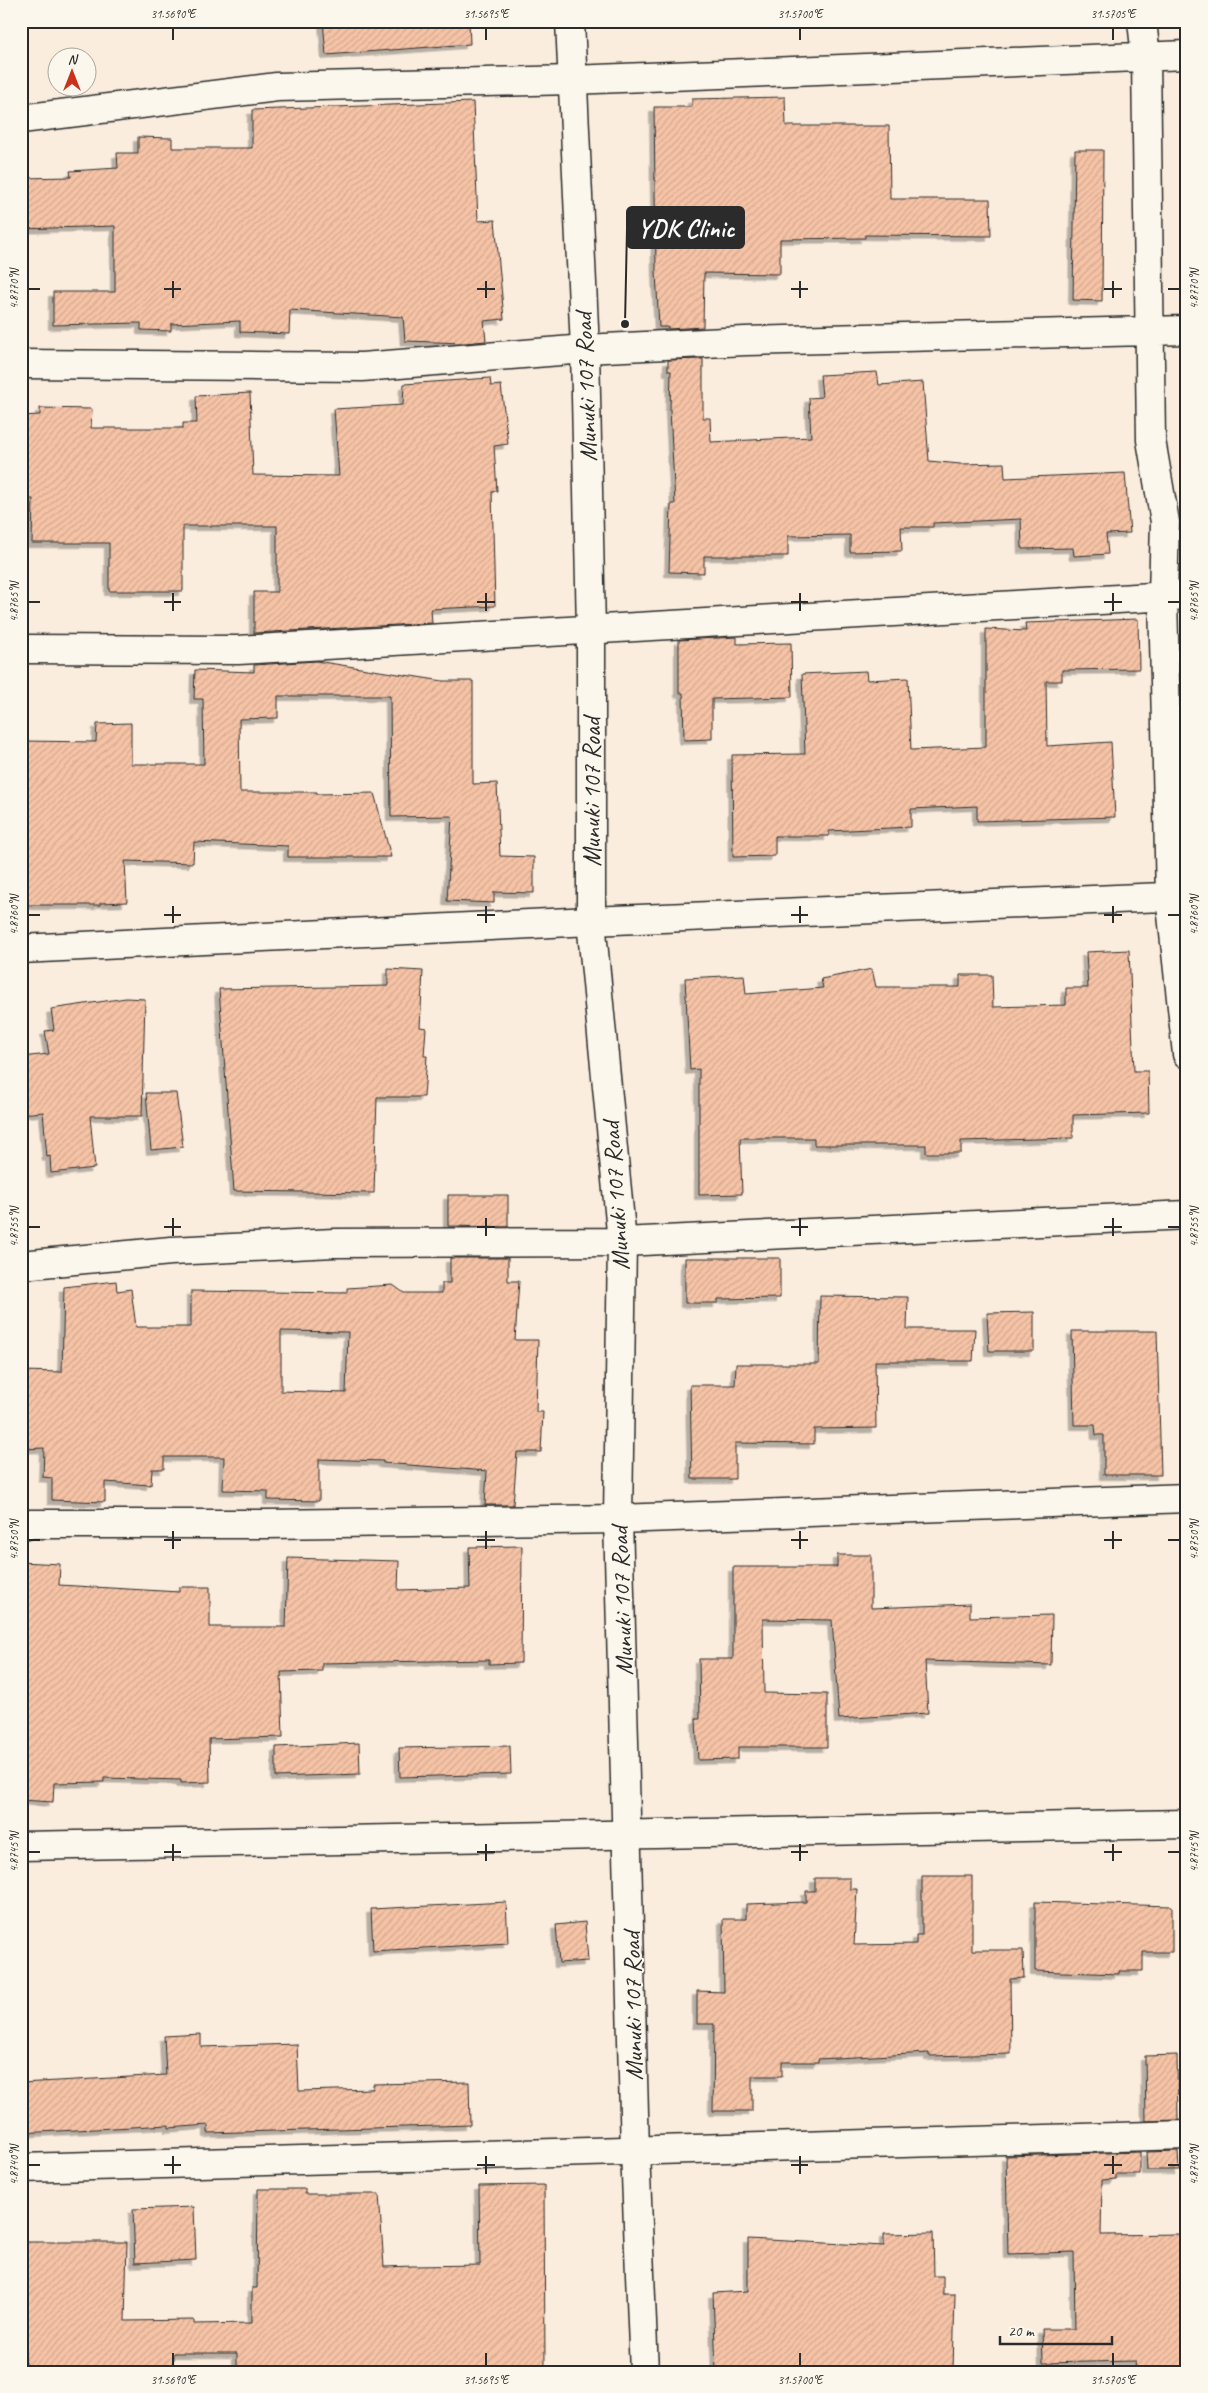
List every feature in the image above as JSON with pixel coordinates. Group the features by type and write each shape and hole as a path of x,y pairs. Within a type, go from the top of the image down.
{"street":[{"name":"Munuki 107 Road","path":"570,21 585,349 592,631 591,921 622,1242 618,1519 628,1834 635,2151 644,2372"},
{"path":"1142,21 1146,57 1151,440 1175,595 1178,896 1187,1054"},
{"path":"21,119 277,87 572,80 1187,55"},
{"path":"21,364 362,367 585,349 755,340 1187,330"},
{"path":"21,649 238,650 592,631 1175,595"},
{"path":"21,949 591,921 1178,896"},
{"path":"21,1265 171,1251 334,1243 622,1242 1187,1216"},
{"path":"21,1524 267,1524 618,1519 1187,1498"},
{"path":"21,1846 1187,1824"},
{"path":"21,2168 1187,2136"}],"building":[{"path":"323,21 469,21 470,44 326,55"},
{"path":"785,97 786,126 889,126 890,199 990,199 991,236 865,235 865,238 780,239 780,274 704,273 703,327 668,329 668,327 659,327 656,272 654,107 692,107 692,99"},
{"path":"473,102 478,221 495,220 504,319 484,321 486,341 465,343 405,341 403,317 290,310 289,334 240,332 240,321 171,324 171,331 141,330 141,323 53,325 53,292 115,292 115,226 21,229 21,178 71,177 70,171 118,168 117,153 138,153 138,137 172,138 172,148 252,148 252,110"},
{"path":"1075,150 1103,150 1102,301 1073,300"},
{"path":"703,359 703,418 710,418 711,442 811,437 809,398 822,397 820,375 877,372 879,385 923,382 929,461 960,464 1004,463 1005,478 1125,473 1130,533 1106,534 1108,554 1074,556 1073,548 1022,549 1021,519 933,523 933,527 901,527 902,551 850,552 850,535 788,536 788,556 704,556 704,573 669,572 671,504 675,504 670,410 671,371 668,371 668,360"},
{"path":"490,378 491,386 501,385 508,444 494,446 497,491 492,492 495,606 431,609 432,623 254,633 254,592 277,592 277,526 183,526 183,591 109,591 109,543 32,543 33,499 21,499 21,416 40,415 40,408 92,409 91,428 183,428 183,423 197,423 196,396 250,393 253,475 339,476 334,409 403,405 404,384"},
{"path":"1138,619 1139,669 1062,670 1062,681 1046,681 1047,746 1111,742 1115,817 977,821 977,806 911,809 911,827 829,831 829,836 775,836 775,856 733,857 732,755 805,754 802,674 866,671 867,680 908,678 911,750 986,747 986,629 1026,631 1025,623"},
{"path":"737,637 737,644 791,643 792,697 712,699 712,739 684,740 683,693 679,693 679,640"},
{"path":"316,661 443,681 473,681 473,784 497,783 500,856 534,857 534,893 494,892 494,903 447,901 452,816 391,817 390,696 278,696 278,718 239,719 240,792 374,793 391,857 288,857 288,846 194,842 193,863 125,861 127,902 100,903 100,905 21,905 21,758 23,758 24,741 96,742 97,724 131,723 131,764 204,764 203,699 194,699 195,670 254,672 254,665"},
{"path":"1129,950 1134,1071 1148,1071 1149,1113 1073,1115 1073,1138 961,1141 961,1153 926,1153 926,1145 814,1145 814,1138 740,1138 742,1194 699,1195 699,1069 690,1070 685,978 744,975 746,994 823,988 821,979 872,969 876,987 960,987 960,975 992,975 993,1007 1066,1005 1066,988 1088,988 1086,952"},
{"path":"388,969 423,971 420,1027 426,1028 424,1056 427,1056 424,1097 377,1097 374,1193 234,1191 219,989 388,986"},
{"path":"126,998 145,999 142,1116 90,1116 95,1168 51,1173 50,1156 47,1157 43,1112 21,1114 21,1057 49,1054 45,1031 54,1030 51,1009"},
{"path":"146,1093 176,1093 183,1147 151,1150"},
{"path":"448,1195 508,1195 508,1227 448,1226"},
{"path":"450,1258 508,1258 508,1281 519,1281 515,1340 538,1340 536,1412 543,1412 541,1452 517,1452 513,1505 485,1505 487,1471 383,1463 383,1461 319,1459 319,1501 268,1500 268,1491 223,1490 224,1457 164,1457 164,1469 152,1469 151,1485 105,1482 105,1502 52,1500 52,1478 43,1477 44,1448 21,1449 21,1371 62,1372 64,1287 116,1281 117,1291 131,1289 136,1327 191,1327 191,1291 347,1293 347,1288 393,1285 404,1293 442,1293 442,1283 450,1283","holes":["281,1331 348,1332 346,1393 281,1391"]},
{"path":"685,1258 780,1258 780,1298 718,1299 718,1303 685,1303"},
{"path":"820,1296 908,1297 907,1329 975,1329 973,1361 875,1361 876,1428 814,1429 814,1444 735,1443 735,1479 692,1479 690,1385 735,1385 736,1364 819,1364"},
{"path":"1034,1312 1034,1351 989,1351 987,1313"},
{"path":"1072,1331 1157,1331 1161,1475 1104,1475 1104,1435 1096,1435 1095,1425 1074,1425"},
{"path":"522,1546 521,1663 489,1664 489,1660 322,1663 322,1671 281,1672 283,1737 209,1739 210,1782 181,1783 181,1780 104,1778 104,1782 54,1783 53,1802 21,1800 21,1562 60,1564 59,1585 179,1592 179,1587 210,1587 210,1627 286,1627 288,1558 399,1561 398,1590 470,1588 469,1547"},
{"path":"837,1555 871,1555 871,1608 970,1604 970,1617 1052,1615 1051,1665 925,1661 928,1713 839,1719 832,1620 763,1619 764,1693 827,1694 827,1747 738,1747 738,1759 698,1760 696,1719 700,1719 699,1659 733,1659 733,1567 837,1567"},
{"path":"359,1743 360,1774 276,1777 276,1747"},
{"path":"510,1746 511,1774 400,1777 399,1748"},
{"path":"922,1876 972,1876 972,1950 1023,1950 1024,1978 1010,1979 1011,2054 929,2056 929,2053 818,2059 818,2062 782,2062 782,2076 752,2076 752,2111 713,2111 714,2024 697,2024 697,1991 724,1992 723,1919 746,1919 746,1904 806,1902 806,1891 815,1891 815,1878 850,1878 850,1889 857,1889 854,1945 916,1944 916,1935 922,1935"},
{"path":"506,1902 508,1943 373,1951 371,1909"},
{"path":"1035,1902 1172,1906 1172,1952 1143,1952 1143,1971 1119,1971 1119,1974 1035,1971"},
{"path":"585,1922 588,1961 559,1963 556,1925"},
{"path":"201,2034 201,2047 297,2044 299,2091 373,2089 373,2084 469,2082 470,2125 208,2133 208,2125 169,2128 169,2125 21,2133 21,2083 166,2075 164,2036"},
{"path":"1177,2055 1178,2120 1146,2121 1145,2056"},
{"path":"1178,2151 1179,2170 1147,2170 1146,2152"},
{"path":"1140,2152 1140,2174 1116,2174 1116,2179 1102,2180 1101,2235 1182,2234 1182,2339 1187,2339 1187,2372 1136,2372 1135,2361 1043,2363 1042,2329 1075,2329 1074,2252 1008,2254 1006,2156"},
{"path":"544,2185 545,2372 237,2372 237,2353 173,2353 173,2372 25,2372 25,2242 127,2242 125,2321 194,2320 194,2324 252,2323 252,2288 257,2288 258,2189 305,2189 305,2194 379,2194 384,2267 480,2265 479,2186"},
{"path":"194,2207 196,2260 135,2263 133,2209"},
{"path":"933,2233 934,2276 943,2276 943,2294 955,2294 953,2370 716,2372 713,2293 748,2291 748,2239 884,2246 884,2234"}],"place":[{"name":"YDK Clinic","path":"625,324"}]}
